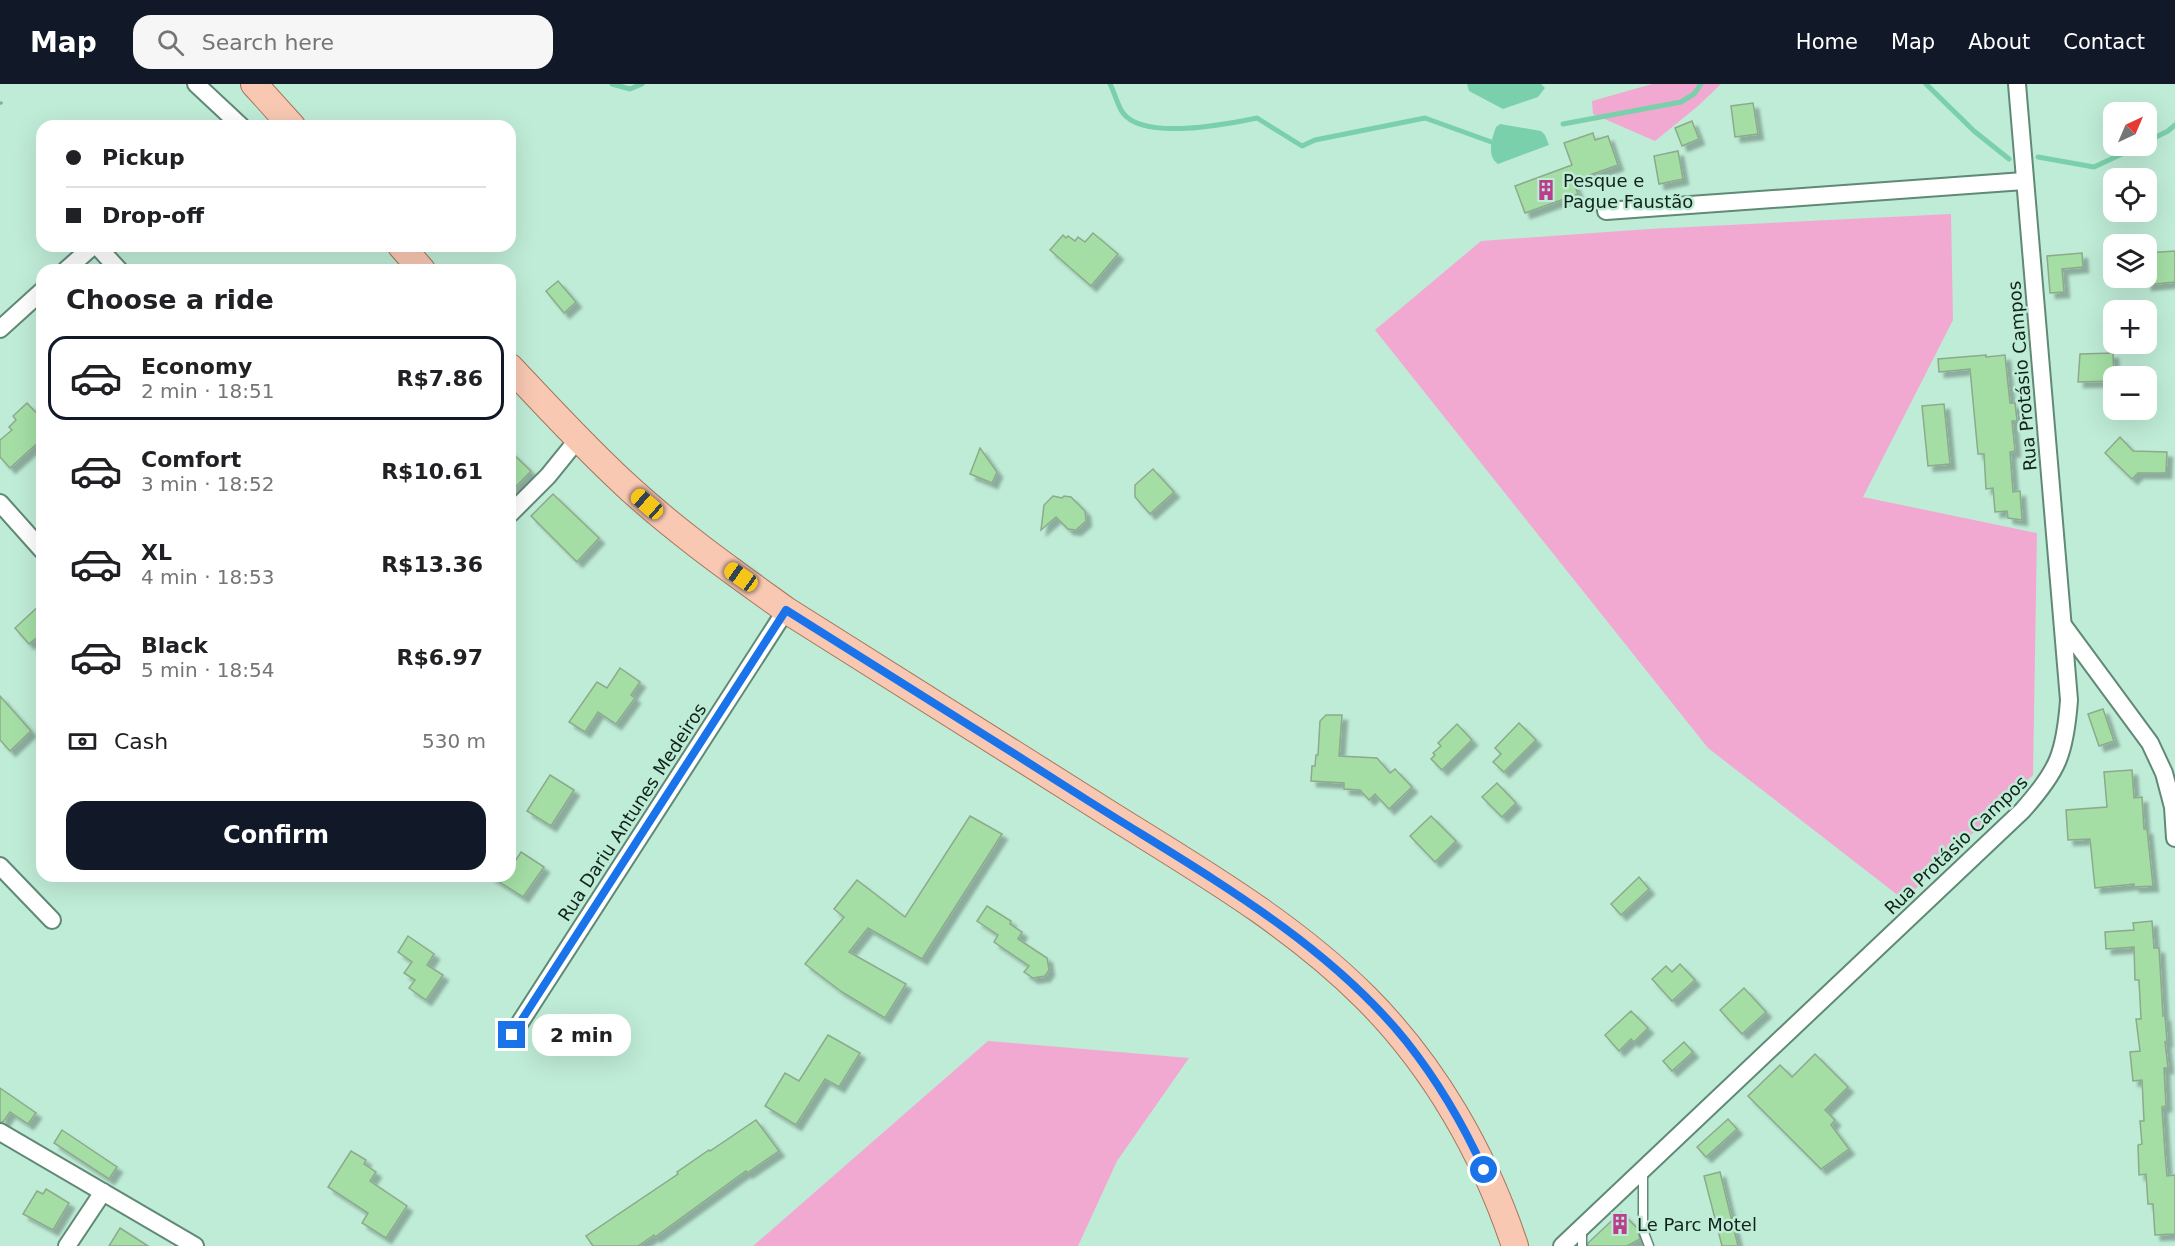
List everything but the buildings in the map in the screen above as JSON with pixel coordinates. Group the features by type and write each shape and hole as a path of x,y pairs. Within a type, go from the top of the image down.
{"main road":[{"path":"254,84 287,120"},
{"path":"406,252 416,264"},
{"path":"516,373 578,439 630,489 725,566 786,610 1216,882 1323,959 1365,996 1406,1041 1447,1099 1489,1179 1515,1246"}],"street":[{"path":"196,84 231,120"},
{"name":"Rua Protásio Campos","path":"1562,1246 2013,819 2044,786 2059,761 2067,729 2069,700 2017,84"},
{"path":"1606,211 2024,181"},
{"path":"73,264 88,252"},
{"path":"101,252 113,264"},
{"path":"0,329 36,296"},
{"path":"516,508 548,476 578,439"},
{"path":"0,503 36,543"},
{"name":"Rua Dariu Antunes Medeiros","path":"512,1035 786,610"},
{"path":"2063,625 2150,743 2164,773 2173,807 2175,838"},
{"path":"0,866 52,920"},
{"path":"0,1132 195,1246"},
{"path":"67,1246 103,1192"}],"lane":[{"path":"1643,1169 1643,1230 1649,1246"},
{"path":"1582,1228 1582,1246"}],"shaded area":[{"path":"1467,84 1541,84 1545,88 1538,97 1503,109 1469,91"},
{"path":"1652,84 1721,84 1655,141 1593,114 1592,101"},
{"path":"1500,124 1541,131 1549,145 1498,164 1494,161 1491,147 1496,127"},
{"path":"1951,214 1953,320 1863,497 2037,533 2033,775 1904,900 1708,748 1375,330 1481,241 1649,229"},
{"path":"988,1041 1189,1058 1117,1161 1078,1246 753,1246"}],"waterway":[{"path":"612,84 630,89 642,84"},
{"path":"1110,84 1123,113 1134,121 1149,126 1187,128 1257,118 1302,146 1315,140 1425,118 1497,144"},
{"path":"1563,124 1681,102 1694,94 1701,84"},
{"path":"1926,84 1974,131 2009,159"},
{"path":"2157,136 2175,125"},
{"path":"2038,157 2094,167 2118,156"}],"place":[{"name":"Pesque e Pague Faustão","path":"1546,190"},
{"name":"Le Parc Motel","path":"1620,1224"}],"route":[{"path":"512,1035 786,610 1216,882 1323,959 1365,996 1406,1041 1447,1099 1484,1170"}]}
